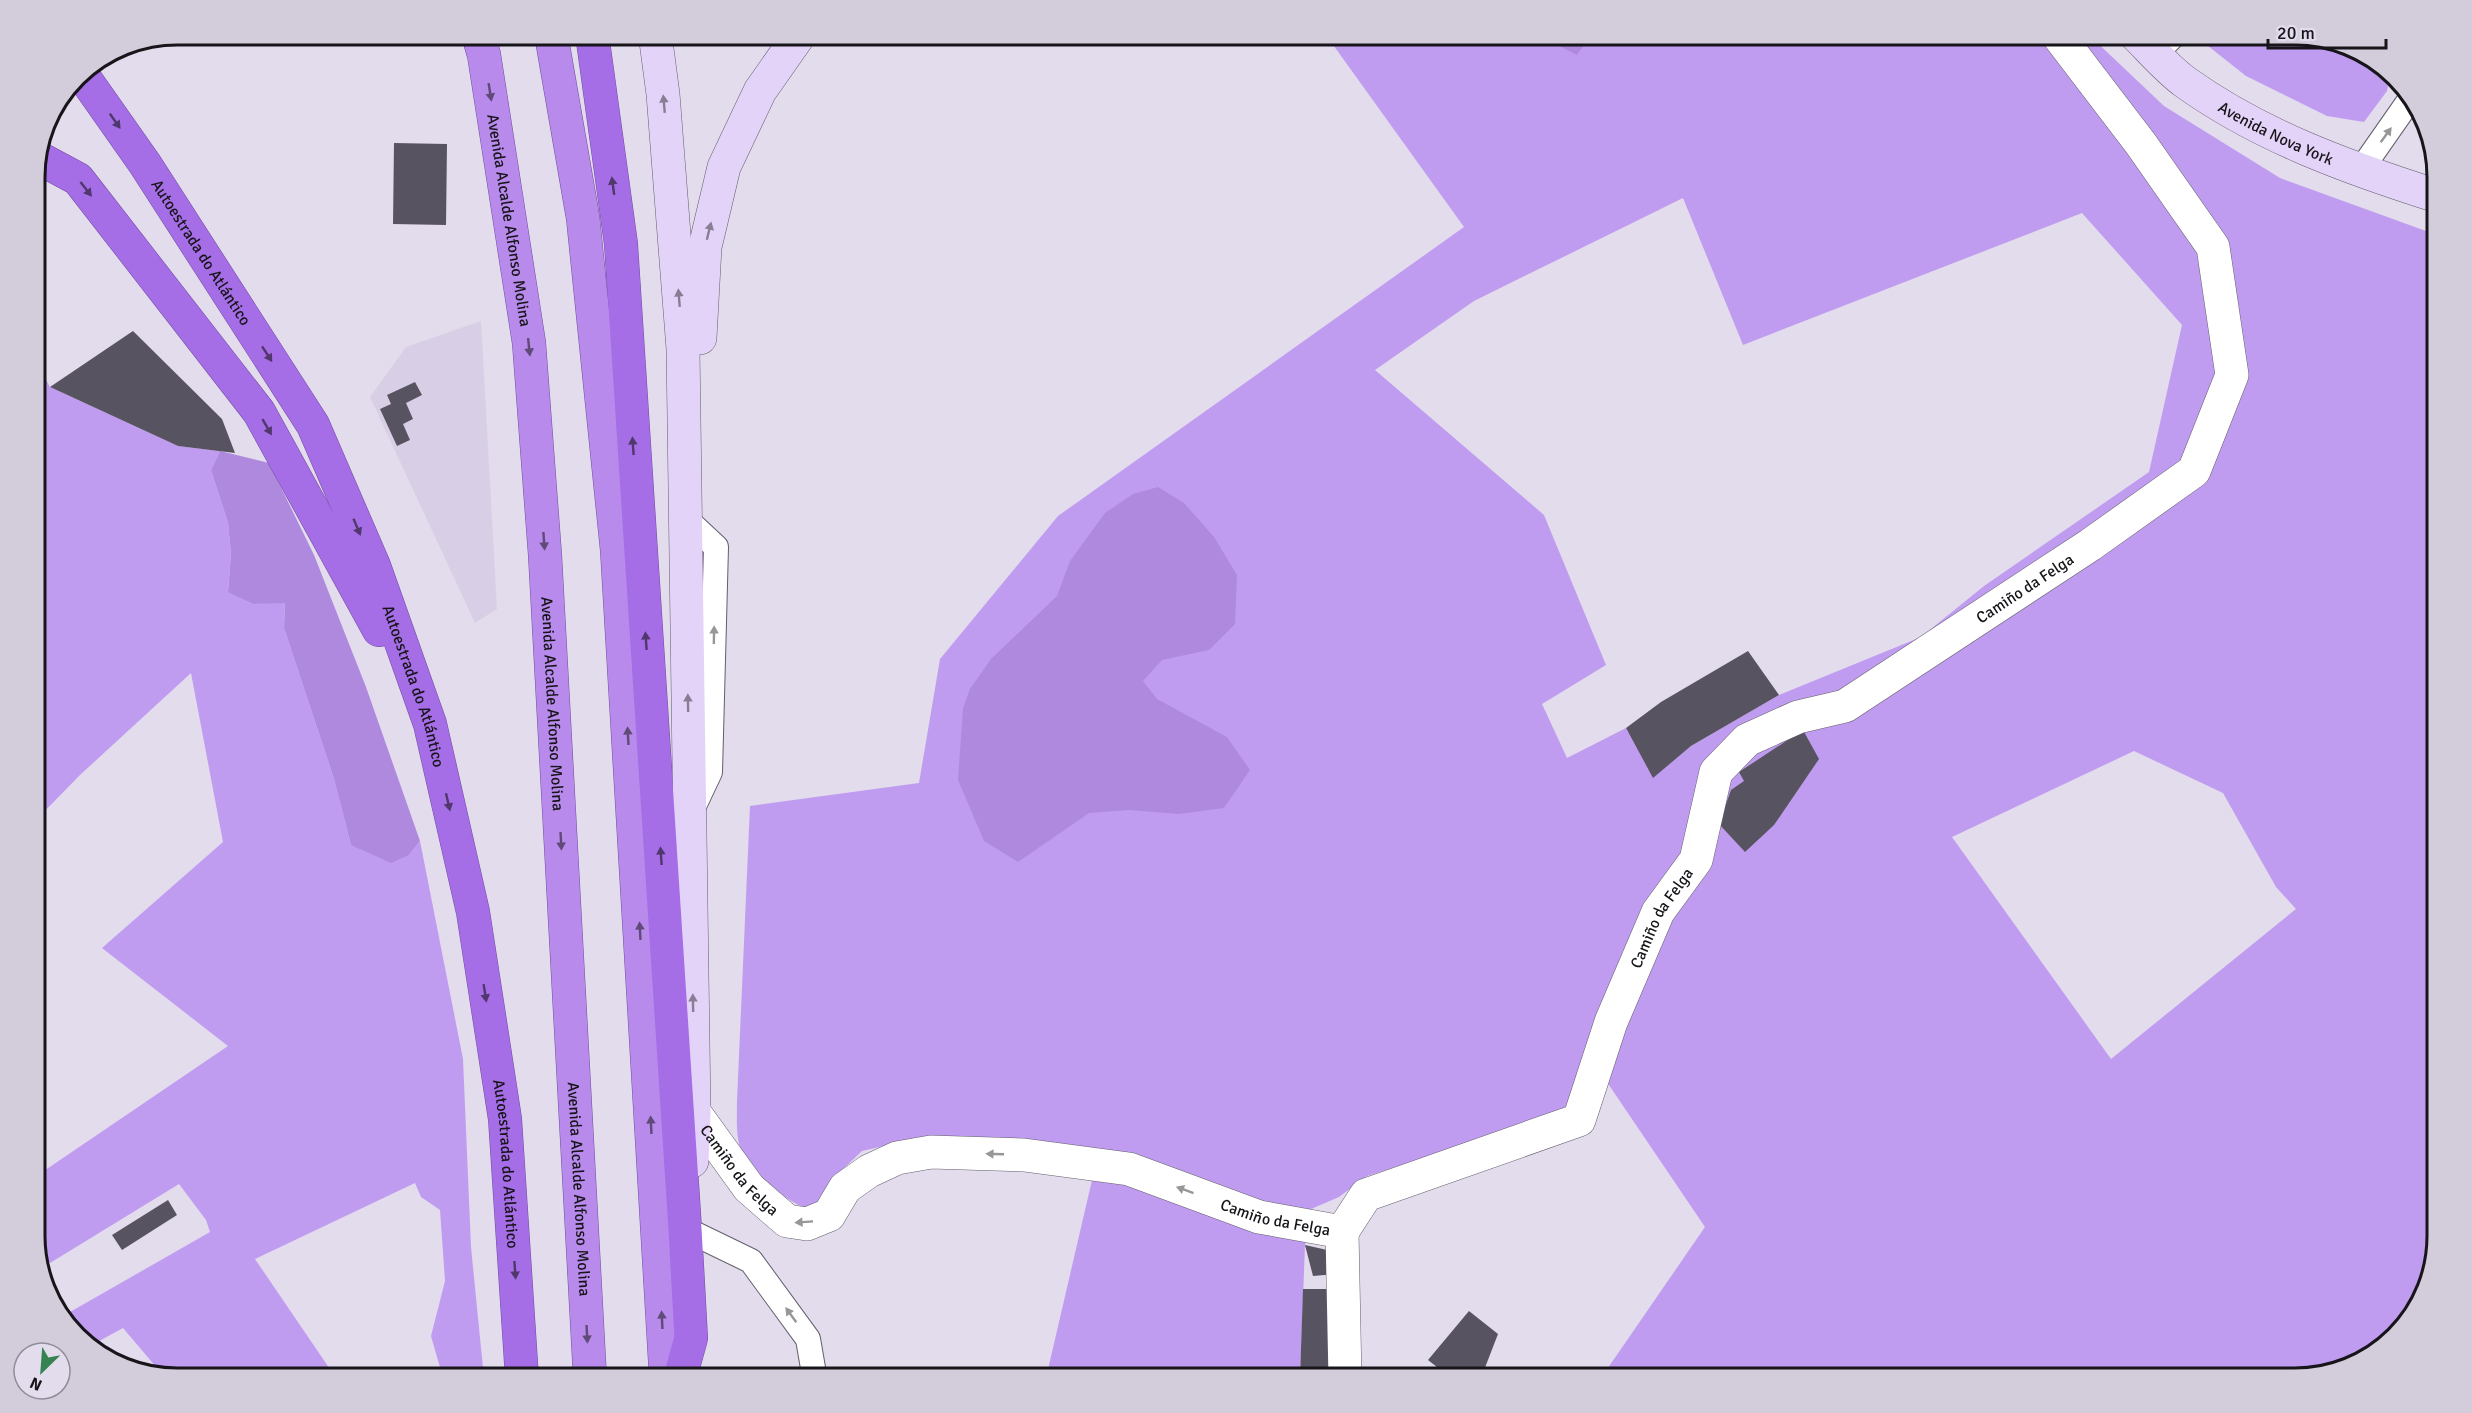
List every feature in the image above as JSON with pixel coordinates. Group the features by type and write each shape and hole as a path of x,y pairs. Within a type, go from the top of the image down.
{"highway":[{"name":"Avenida Alcalde Alfonso Molina","path":"481,45 529,343 546,567 589,1368"},
{"path":"553,45 583,218 617,550 665,1368"},
{"path":"594,45 621,244 691,1338 683,1368"},
{"name":"Autoestrada do Atlántico","path":"87,81 145,164 313,425 374,566 430,724 473,912 505,1119 521,1368"},
{"path":"46,162 78,179 259,412 430,724"}],"main road":[{"path":"656,45 663,94 683,349 694,1112 691,1183 685,1229"},
{"path":"686,519 700,451 697,389 705,247 724,167 760,91 792,45"},
{"name":"Avenida Nova York","path":"2158,45 2183,81 2248,122 2360,171 2427,193"}],"street":[{"name":"Camiño da Felga","path":"694,1112 749,1188 787,1221 807,1224 829,1215 845,1188 869,1171 897,1158 931,1152 1024,1155 1129,1169 1259,1217 1342,1232 1366,1195 1579,1120 1611,1022 1658,912 1696,860 1716,772 1747,740 1798,717 1845,706 2090,545 2194,471 2232,375 2213,247 2141,144 2065,45"},
{"path":"1342,1232 1345,1368"}],"lane":[{"path":"2360,171 2406,107"},
{"path":"685,1229 752,1261 808,1339 813,1368"}],"shaded area":[{"path":"1333,45 2100,45 2164,106 2280,178 2427,231 2427,1236 2422,1270 2409,1302 2400,1316 2375,1341 2345,1358 2312,1367 1608,1368 1705,1227 1590,1057 1570,1112 1367,1176 1339,1197 1311,1209 1305,1245 1300,1368 1048,1368 1099,1150 901,1142 862,1151 841,1171 825,1200 805,1208 775,1190 748,1164 742,1154 737,1134 737,1101 750,806 919,783 940,659 1058,516 1464,227","holes":["1683,198 1743,345 2082,213 2182,325 2149,472 1984,586 1921,637 1779,695 1691,746 1653,777 1626,728 1567,758 1542,704 1606,665 1544,515 1375,370 1474,301","2134,751 2223,793 2276,887 2296,909 2111,1059 1952,837"]},
{"path":"1558,45 1584,45 1577,55"},
{"path":"2207,45 2312,46 2345,55 2361,63 2388,84 2387,91 2364,122 2327,116 2246,76"},
{"path":"481,321 497,609 475,623 370,397 406,347"},
{"path":"45,378 50,387 178,446 220,451 211,470 228,523 231,554 228,591 253,604 285,602 284,628 334,779 351,845 409,855 420,841 463,1059 471,1247 483,1368 440,1368 431,1336 445,1281 440,1210 421,1197 415,1183 255,1259 329,1368 160,1367 155,1366 123,1328 98,1342 72,1316 70,1312 210,1232 206,1220 179,1184 50,1263 45,1244 45,1170 228,1046 102,948 223,842 191,673 80,775 45,811"},
{"path":"220,451 269,463 314,555 366,687 420,841 409,855 391,863 351,845 334,779 284,628 285,603 253,604 228,592 231,554 228,523 211,470"},
{"path":"1158,487 1184,503 1214,537 1237,575 1235,624 1209,650 1162,660 1143,681 1157,699 1227,737 1250,770 1224,808 1179,814 1129,810 1089,813 1018,862 984,841 958,780 963,708 970,689 991,659 1057,596 1070,561 1105,513 1133,494"}],"building":[{"path":"394,143 447,144 446,225 393,224"},
{"path":"133,331 222,419 235,453 178,446 50,387"},
{"path":"415,382 422,395 406,403 413,419 403,424 410,440 397,446 380,409 391,404 387,395"},
{"path":"1748,651 1779,695 1691,746 1653,778 1626,728 1661,702"},
{"path":"1803,730 1819,759 1774,825 1745,852 1719,824 1731,790 1744,781 1739,772"},
{"path":"168,1200 177,1215 122,1250 112,1235"},
{"path":"1305,1245 1336,1252 1336,1274 1313,1276"},
{"path":"1303,1289 1332,1289 1335,1368 1300,1368"},
{"path":"1469,1311 1498,1334 1485,1368 1438,1368 1428,1360"}]}
